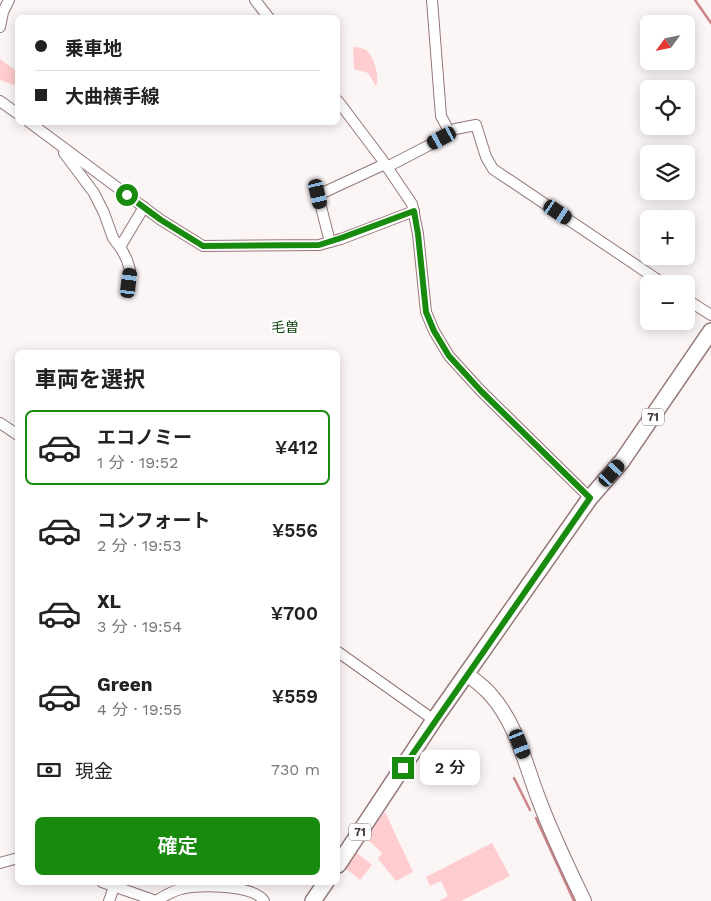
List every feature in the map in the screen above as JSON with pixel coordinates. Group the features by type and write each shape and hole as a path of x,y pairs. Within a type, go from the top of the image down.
{"main road":[{"name":"71","path":"340,862 434,720 590,498 622,461 711,331"},
{"path":"313,901 324,885"}],"street":[{"path":"0,27 3,12 10,0"},
{"path":"255,0 267,15"},
{"path":"432,0 440,116 450,132"},
{"path":"0,101 15,112"},
{"path":"340,104 412,204 418,234 426,312 434,331 449,356 481,391 590,498"},
{"path":"33,125 168,225 203,246 319,245 414,211"},
{"path":"330,242 318,194 386,166 442,138 455,129 476,125 486,157 493,168 651,275"},
{"path":"57,143 94,193 113,238 127,260 130,270 129,283"},
{"path":"120,247 144,207"},
{"path":"695,305 711,315"},
{"path":"0,424 15,433"},
{"path":"340,653 434,720"},
{"path":"467,674 490,694 514,731 538,799 558,847 584,901"},
{"path":"0,864 15,859"},
{"path":"111,885 156,901 169,893 183,888 206,887 230,888 252,892 261,896 264,901"},
{"path":"108,901 114,886"}],"shaded area":[{"path":"353,47 365,49 372,57 377,72 376,86 368,73 354,69"},
{"path":"0,59 15,70 15,86 0,80"},
{"path":"385,812 413,872 396,881 378,859 382,853 365,837"},
{"path":"492,843 510,876 461,901 439,901 448,896 441,881 430,886 426,877"},
{"path":"356,852 372,865 360,880 344,867"}],"waterway":[{"path":"695,0 711,23"},
{"path":"514,778 530,810"},
{"path":"536,818 574,901"}],"district":[{"name":"毛曽","path":"285,327"}],"route":[{"path":"127,195 161,220 203,246 319,245 414,211 426,312 434,331 449,356 481,391 590,498 434,720 403,768"}]}
